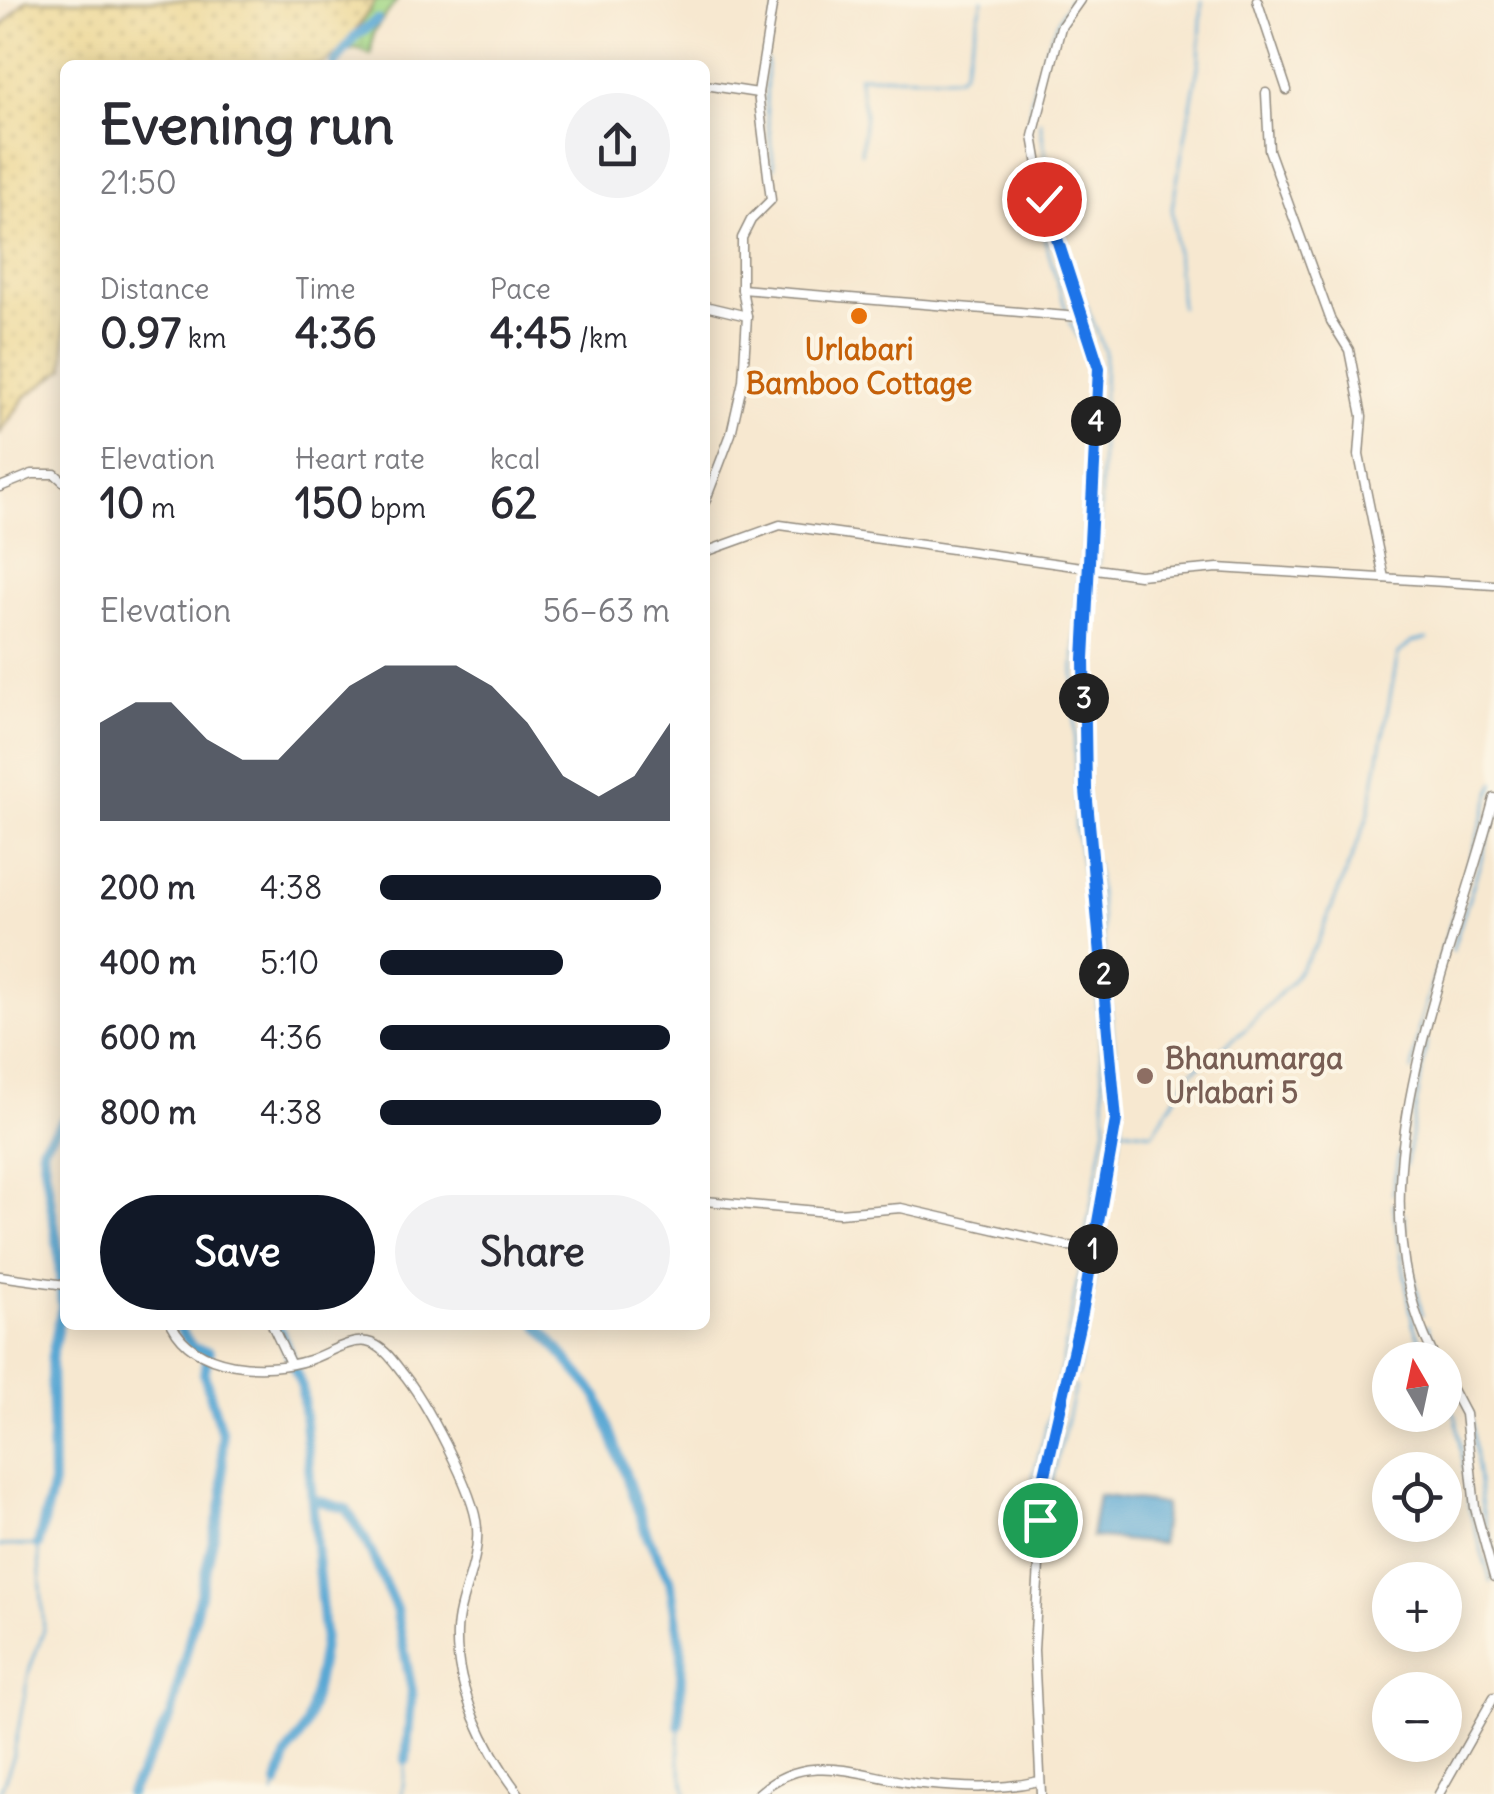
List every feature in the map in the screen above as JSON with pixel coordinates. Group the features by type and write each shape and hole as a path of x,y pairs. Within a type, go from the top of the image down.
{"street":[{"path":"710,488 743,382 747,316 742,289 745,228 771,200 758,93 772,0"},
{"path":"1041,1794 1034,1650 1044,1479 1116,1120 1086,790 1088,569 1099,368 1096,351 1079,318 1044,199 1032,136 1061,27 1080,0"},
{"path":"1257,0 1287,90"},
{"path":"710,86 758,93"},
{"path":"1266,93 1269,150 1332,320 1349,350 1362,416 1359,455 1384,578"},
{"path":"742,289 1079,318"},
{"path":"710,307 747,316"},
{"path":"0,487 32,474 55,474 60,478"},
{"path":"710,550 780,525 1152,575 1218,568 1494,586"},
{"path":"1427,1342 1418,1322 1409,1281 1398,1187 1424,1032 1494,798"},
{"path":"710,1201 839,1213 901,1208 1066,1246 1093,1247"},
{"path":"0,1276 60,1284"},
{"path":"176,1330 190,1350 216,1360 275,1364 352,1342 380,1347 404,1373 430,1414 475,1508 475,1558 457,1633 472,1714 493,1757 519,1794"},
{"path":"274,1330 287,1359"},
{"path":"1462,1408 1475,1508 1494,1578"},
{"path":"1439,1794 1494,1697"},
{"path":"758,1794 787,1772 832,1766 918,1784 1006,1788 1040,1781"}],"green space":[{"path":"376,0 397,0 373,33 371,55 357,49 342,52"}],"sand":[{"path":"26,0 376,0 341,52 329,60 60,60 60,372 25,397 0,433 0,28"}],"water":[{"path":"1098,1495 1165,1504 1161,1544 1091,1537"}],"waterway":[{"path":"773,23 778,0"},
{"path":"861,153 865,114 858,76 957,77 963,72 983,0"},
{"path":"1067,313 1034,192 1029,119 1035,82 1048,43 1069,0"},
{"path":"1181,307 1172,208 1199,62 1202,0"},
{"path":"338,60 354,37 377,20"},
{"path":"767,60 766,105 774,168"},
{"path":"1040,121 1053,202 1074,275 1105,352 1098,566"},
{"path":"1069,321 1088,354 1091,376 1083,562"},
{"path":"1079,580 1074,666 1076,829 1093,939 1106,1127 1084,1243"},
{"path":"1122,1129 1153,1133 1190,1073 1242,1032 1290,983 1317,944 1368,817 1398,654 1412,642 1427,639"},
{"path":"1412,1070 1420,1022 1494,783"},
{"path":"1452,951 1494,819"},
{"path":"1077,1375 1122,1127 1096,863"},
{"path":"1406,1166 1427,1041"},
{"path":"60,1124 42,1147 60,1277"},
{"path":"1392,1194 1399,1152"},
{"path":"1393,1204 1413,1324 1420,1342"},
{"path":"1404,1214 1405,1231"},
{"path":"1406,1239 1422,1314"},
{"path":"1027,1558 1033,1478 1062,1365 1082,1257"},
{"path":"38,1545 53,1484 51,1360 60,1317"},
{"path":"1427,1326 1435,1342"},
{"path":"129,1794 171,1716 223,1498 222,1434 204,1374 209,1352 193,1348 180,1330"},
{"path":"278,1784 286,1757 308,1717 324,1634 302,1387 280,1330"},
{"path":"542,1330 598,1397 647,1535 670,1580 682,1654 679,1725"},
{"path":"1046,1506 1075,1386"},
{"path":"1462,1396 1471,1414 1482,1508 1494,1553"},
{"path":"1458,1432 1469,1508 1491,1582"},
{"path":"313,1499 346,1509 366,1541 396,1609 412,1691 406,1760"},
{"path":"0,1546 38,1545 44,1630 29,1671 13,1758 0,1792"},
{"path":"679,1725 679,1760 687,1794"},
{"path":"402,1794 406,1760"},
{"path":"274,1794 278,1784"}],"place":[{"name":"Urlabari Bamboo Cottage","path":"859,316"},
{"name":"Bhanumarga Urlabari 5","path":"1145,1076"}],"route":[{"path":"1040,1520 1044,1479 1082,1313 1116,1120 1086,790 1084,659 1099,368 1096,351 1079,318 1044,199"}]}
